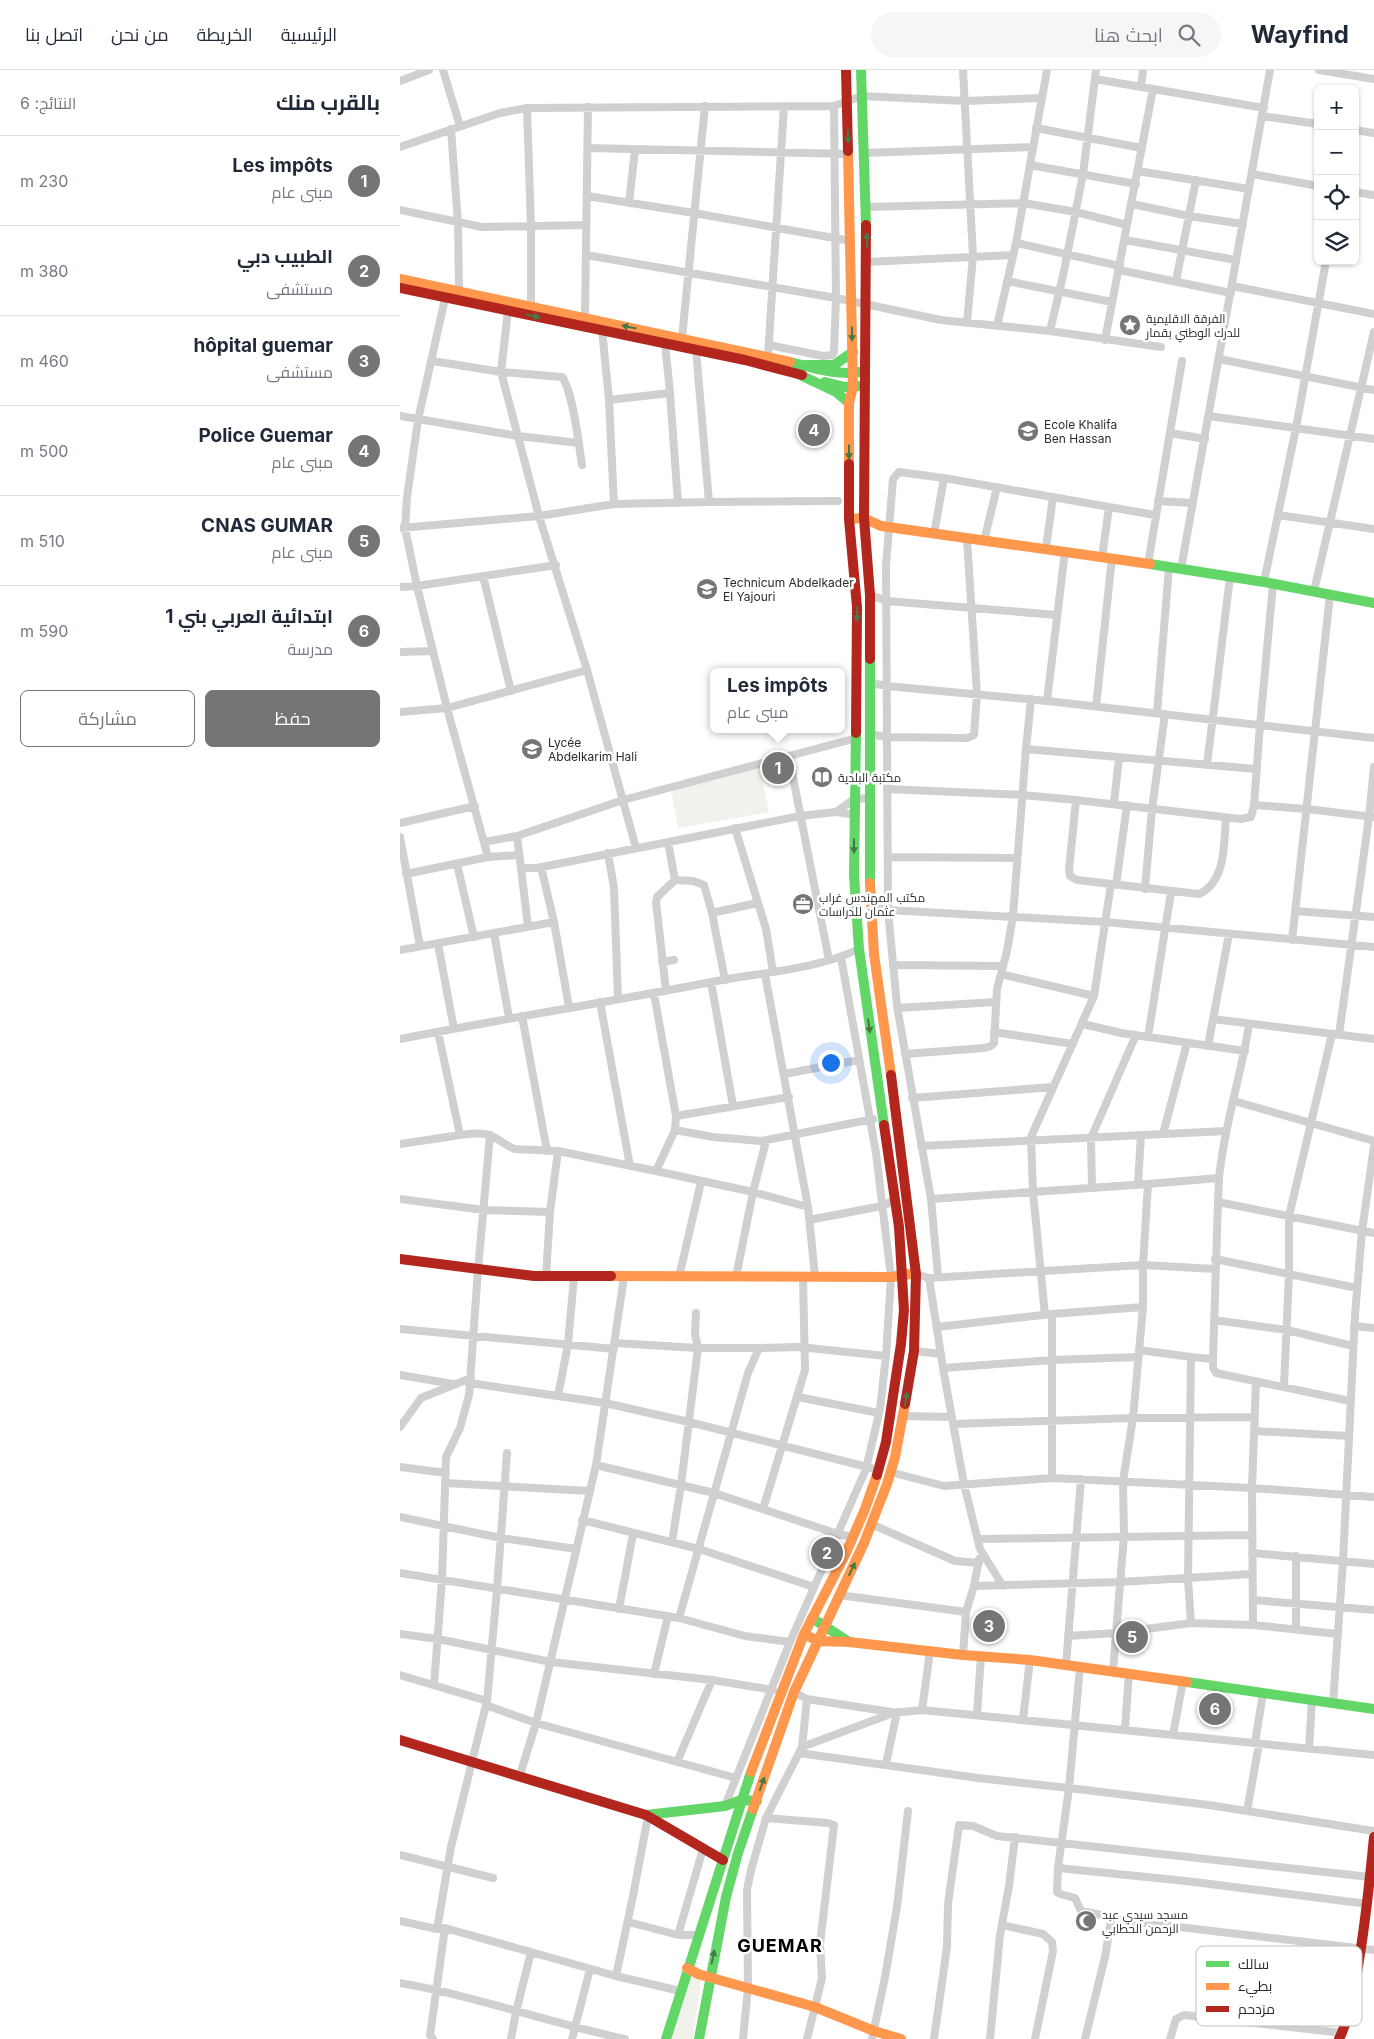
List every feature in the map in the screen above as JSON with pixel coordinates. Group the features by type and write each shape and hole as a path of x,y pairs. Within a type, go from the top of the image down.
{"main road":[{"path":"666,2039 741,1800 783,1687 804,1634 853,1537 879,1468 902,1344 904,1274 888,1148 866,1005 859,949 854,875 857,607 849,519 849,403 853,387 853,352 852,241 846,70"},
{"path":"699,2039 709,1977 726,1897 738,1853 794,1692 871,1524 890,1472 903,1416 914,1351 916,1274 901,1146 874,954 870,907 870,596 866,572 864,518 867,262 861,70"},
{"path":"400,279 508,310 696,350 796,373 830,384 853,387 865,384"},
{"path":"400,288 446,293 459,291 768,356 820,369 853,373 865,372"},
{"path":"805,365 834,365 853,352"},
{"path":"796,373 836,392 849,403"},
{"path":"849,519 864,518 881,526 1169,567 1269,583 1374,603"},
{"path":"400,1259 546,1277 891,1277 916,1274"},
{"path":"812,1618 849,1642"},
{"path":"804,1634 818,1641 849,1642 963,1655 1030,1660 1374,1709"},
{"path":"400,1740 647,1815 722,1860"},
{"path":"647,1815 725,1806 741,1800 757,1800"},
{"path":"1362,1947 1370,1903 1374,1837"},
{"path":"687,1968 698,1974 814,2008 873,2035 901,2039"}],"street":[{"path":"400,81 429,70"},
{"path":"444,70 460,126"},
{"path":"963,70 973,256 967,323"},
{"path":"997,326 1016,243 1047,70"},
{"path":"1050,332 1084,174 1096,70"},
{"path":"1141,87 1143,70"},
{"path":"1181,569 1270,70"},
{"path":"1319,70 1374,79"},
{"path":"1095,79 1153,89 1314,123"},
{"path":"1105,340 1153,89"},
{"path":"400,147 500,113 527,108 834,106 862,96 965,101 1042,98"},
{"path":"682,338 705,106"},
{"path":"768,356 784,106"},
{"path":"769,345 823,356 832,355 835,348 834,106"},
{"path":"585,318 588,107"},
{"path":"527,108 531,226 531,306"},
{"path":"1036,128 1142,148"},
{"path":"451,129 458,223 459,291"},
{"path":"1359,131 1374,133"},
{"path":"864,153 1033,147"},
{"path":"588,148 780,154 848,154"},
{"path":"630,203 635,150"},
{"path":"1030,165 1136,184"},
{"path":"1138,171 1249,189"},
{"path":"1252,174 1314,185"},
{"path":"1176,281 1196,180"},
{"path":"1359,193 1374,195"},
{"path":"587,196 852,241"},
{"path":"866,207 1023,203 1076,212 1127,225"},
{"path":"1132,204 1189,216 1243,224"},
{"path":"400,210 482,227 586,225"},
{"path":"1125,240 1236,260"},
{"path":"1016,243 1176,281 1318,303 1374,314"},
{"path":"586,254 836,298 852,303 941,320 1161,347"},
{"path":"867,262 1013,255"},
{"path":"887,789 1022,795 1114,803 1226,818 1249,818 1254,806 1269,583 1278,515 1296,428 1325,265"},
{"path":"1007,281 1112,302"},
{"path":"446,293 433,361 418,420 402,528 447,708 488,857"},
{"path":"508,310 501,372 539,516 587,670 636,848"},
{"path":"602,330 609,400 614,504"},
{"path":"1314,591 1374,332"},
{"path":"665,343 678,503"},
{"path":"696,350 709,502"},
{"path":"1219,359 1374,390"},
{"path":"433,361 501,372 562,377 566,384 582,465"},
{"path":"1148,564 1182,361"},
{"path":"609,400 670,393"},
{"path":"400,416 518,436 579,443"},
{"path":"1209,416 1374,439"},
{"path":"1170,433 1205,439"},
{"path":"938,1276 931,1200 898,1008 888,910 887,601 888,527 893,482 896,474 903,472 1155,515"},
{"path":"934,534 944,478"},
{"path":"984,541 997,487"},
{"path":"1046,548 1053,497"},
{"path":"402,528 539,516 614,504 838,500"},
{"path":"1158,501 1193,503"},
{"path":"1096,706 1109,508"},
{"path":"1278,515 1374,529"},
{"path":"869,734 886,737 972,737 975,731 977,694 968,539"},
{"path":"1046,701 1065,551"},
{"path":"400,587 556,566"},
{"path":"1145,888 1152,809 1159,761 1169,567"},
{"path":"483,576 511,691"},
{"path":"1207,765 1230,577"},
{"path":"1292,940 1330,595"},
{"path":"870,596 887,601 972,606 1057,615"},
{"path":"400,652 433,651"},
{"path":"400,712 447,708 587,670"},
{"path":"870,683 1161,713 1374,738"},
{"path":"905,1054 988,1047 994,1043 995,1002 1013,916 1031,699"},
{"path":"484,842 517,836 623,800 789,758 857,738"},
{"path":"1026,748 1119,758 1256,769"},
{"path":"789,758 829,960"},
{"path":"1114,803 1119,758"},
{"path":"1284,1386 1289,1274 1289,1216 1311,1124 1336,1035 1372,817 1374,767"},
{"path":"836,812 854,798 871,798"},
{"path":"1076,800 1070,876 1077,880 1171,892 1199,894 1213,883 1222,860 1226,818"},
{"path":"1052,1478 1052,1360 1033,1192 1031,1141 1094,996 1105,922 1114,884 1127,805"},
{"path":"400,823 475,806"},
{"path":"1254,806 1307,809 1372,817"},
{"path":"521,868 541,867 800,816 836,812 871,815"},
{"path":"735,828 766,929 774,972"},
{"path":"517,836 528,926"},
{"path":"400,837 420,946"},
{"path":"668,842 675,880"},
{"path":"608,853 614,888 618,999"},
{"path":"406,874 488,857 518,854"},
{"path":"888,857 1017,858"},
{"path":"457,864 474,937"},
{"path":"541,867 554,922 569,1007"},
{"path":"666,991 657,897 675,880 693,881 704,885 712,913 725,980"},
{"path":"1148,1037 1171,892"},
{"path":"712,913 757,903"},
{"path":"870,907 888,910 1105,922 1374,947"},
{"path":"1295,911 1374,917"},
{"path":"400,950 554,922"},
{"path":"494,933 509,1018"},
{"path":"1208,1046 1229,934"},
{"path":"438,944 454,1028"},
{"path":"400,1039 569,1007 765,974 841,957 859,949"},
{"path":"725,1806 790,1642 866,1469 879,1413 886,1356 891,1277 876,1153 841,957"},
{"path":"662,962 674,960"},
{"path":"893,965 1002,970 1094,996"},
{"path":"765,974 808,1207 814,1276"},
{"path":"711,982 733,1106"},
{"path":"654,994 676,1116 675,1130 656,1171"},
{"path":"600,1002 630,1166"},
{"path":"898,1008 995,1002"},
{"path":"851,1013 866,1005"},
{"path":"522,1016 547,1150"},
{"path":"1213,1019 1249,1025 1374,1039"},
{"path":"1083,1024 1136,1035 1245,1051"},
{"path":"1249,1025 1245,1051 1226,1131 1219,1178 1214,1269 1213,1368 1216,1373 1350,1401"},
{"path":"438,1032 460,1134"},
{"path":"994,1032 1073,1044"},
{"path":"1092,1188 1091,1138 1136,1035"},
{"path":"1164,1134 1187,1043"},
{"path":"784,1074 859,1060"},
{"path":"912,1098 1053,1087"},
{"path":"676,1116 789,1097"},
{"path":"1234,1100 1374,1141"},
{"path":"675,1130 713,1137 766,1141 870,1121 883,1113"},
{"path":"921,1146 1226,1131"},
{"path":"401,1142 460,1134 490,1135 515,1149 558,1151 753,1192 808,1207"},
{"path":"434,1685 442,1580 446,1457 463,1418 470,1381 490,1135"},
{"path":"1138,1184 1141,1135"},
{"path":"736,1276 753,1192 766,1141"},
{"path":"1333,1703 1343,1561 1354,1326 1362,1231 1374,1146"},
{"path":"876,1153 888,1148"},
{"path":"546,1277 550,1212 558,1151"},
{"path":"931,1200 1219,1178"},
{"path":"679,1276 701,1182"},
{"path":"1113,1671 1124,1535 1123,1481 1133,1418 1143,1307 1143,1265 1148,1184"},
{"path":"400,1199 484,1210 550,1212"},
{"path":"810,1220 882,1206 895,1200"},
{"path":"1218,1202 1374,1233"},
{"path":"1215,1259 1357,1288"},
{"path":"916,1274 929,1278 1143,1265 1214,1269"},
{"path":"763,1509 805,1370 802,1276"},
{"path":"558,1396 568,1344 574,1277"},
{"path":"520,1775 536,1724 596,1465 624,1277"},
{"path":"929,1278 964,1484 980,1549 974,1586 966,1612 963,1655"},
{"path":"937,1327 1143,1307"},
{"path":"672,1542 698,1348 695,1334 696,1313"},
{"path":"1214,1320 1287,1330 1353,1346"},
{"path":"1354,1326 1374,1328"},
{"path":"400,1329 568,1344 698,1348 804,1347 886,1356"},
{"path":"679,1618 748,1373 758,1348"},
{"path":"914,1351 941,1354"},
{"path":"943,1368 1139,1354 1213,1359"},
{"path":"1190,1357 1188,1579 1191,1623"},
{"path":"400,1375 455,1384"},
{"path":"400,1426 421,1398 455,1384 470,1381 605,1403 689,1422 866,1469 879,1468"},
{"path":"1253,1625 1251,1535 1256,1381"},
{"path":"798,1397 879,1413"},
{"path":"903,1416 953,1420 1052,1421 1254,1417"},
{"path":"1254,1431 1349,1436"},
{"path":"432,2039 430,2035 438,1989 441,1929 448,1867 486,1703 492,1650 507,1453"},
{"path":"596,1465 714,1494 838,1534 853,1537"},
{"path":"400,1467 446,1473"},
{"path":"890,1472 940,1486 1052,1478 1189,1484 1374,1497"},
{"path":"1066,1665 1081,1479"},
{"path":"445,1483 505,1485 589,1492"},
{"path":"400,1517 444,1524 501,1538 576,1549"},
{"path":"582,1520 698,1549 814,1587"},
{"path":"871,1524 955,1560 978,1563"},
{"path":"619,1608 634,1534"},
{"path":"978,1539 1124,1535 1251,1535"},
{"path":"980,1549 1003,1586"},
{"path":"1252,1553 1374,1564"},
{"path":"1296,1556 1296,1629"},
{"path":"400,1573 668,1616 745,1636 790,1642"},
{"path":"974,1586 1121,1582 1252,1574"},
{"path":"840,1595 966,1612"},
{"path":"1253,1600 1374,1610"},
{"path":"654,1674 668,1616"},
{"path":"1068,1636 1116,1633 1191,1623 1253,1625 1338,1634"},
{"path":"400,1634 551,1662 712,1680 770,1690 783,1687"},
{"path":"922,1710 930,1651"},
{"path":"977,1715 981,1656"},
{"path":"1022,1719 1030,1660"},
{"path":"1080,1667 1069,1788 1058,1868 1058,1893 1075,1898 1083,1912 1107,1916 1111,1919 1353,1946"},
{"path":"1125,1729 1129,1673"},
{"path":"400,1675 486,1703 536,1724 736,1778"},
{"path":"677,1762 712,1680"},
{"path":"1173,1734 1183,1681"},
{"path":"794,1692 807,1698 895,1712 922,1710 1374,1755"},
{"path":"1247,1811 1263,1693"},
{"path":"743,2039 748,1988 748,1890 754,1854 766,1818 801,1750 807,1698"},
{"path":"1309,1749 1312,1700"},
{"path":"801,1750 895,1712"},
{"path":"886,1764 895,1712"},
{"path":"801,1750 978,1778 1247,1811 1374,1831"},
{"path":"873,2035 897,1907 908,1812"},
{"path":"616,1976 628,1922 647,1815"},
{"path":"766,1818 828,1822 834,1825 820,1944 822,1978 807,2039"},
{"path":"934,2039 947,1947 949,1893 958,1826 961,1824 973,1826 997,1836 1371,1878"},
{"path":"990,2039 1002,1925 1015,1837"},
{"path":"678,1935 703,1849"},
{"path":"400,1855 493,1878"},
{"path":"1058,1868 1370,1903"},
{"path":"1086,2039 1105,1957 1111,1919"},
{"path":"400,1921 441,1929 616,1976 680,1991"},
{"path":"628,1922 678,1935 698,1936"},
{"path":"1002,1925 1043,1934 1052,1942 1053,1951 1035,2039"},
{"path":"1362,1947 1374,1950"},
{"path":"511,2039 531,1952"},
{"path":"572,2039 590,1969"},
{"path":"400,1983 438,1989 575,2028 625,2039"},
{"path":"1170,2039 1176,2019 1184,2015 1196,2017"},
{"path":"1266,2026 1341,2036"}],"shaded area":[{"path":"760,767 769,812 678,828 671,790"},
{"path":"688,1977 701,1979 693,2039 668,2039"}],"traffic: fast":[{"path":"861,70 866,225"},
{"path":"805,365 834,365 853,352"},
{"path":"790,362 833,372 859,372"},
{"path":"796,373 836,392 849,403"},
{"path":"825,382 845,387 858,386"},
{"path":"1150,564 1264,582 1374,603"},
{"path":"870,659 870,883"},
{"path":"856,733 854,875 859,949 884,1125"},
{"path":"812,1618 849,1642"},
{"path":"1187,1682 1374,1709"},
{"path":"666,2039 751,1772"},
{"path":"646,1815 725,1806 741,1800 757,1801"},
{"path":"699,2039 726,1897 753,1809"}],"traffic: slow":[{"path":"848,151 853,387 849,403 849,464"},
{"path":"400,279 790,362"},
{"path":"849,519 864,518 881,526 1150,564"},
{"path":"870,883 874,954 891,1075"},
{"path":"611,1276 891,1277 910,1274"},
{"path":"753,1809 794,1692 864,1543 887,1484 895,1457 905,1404"},
{"path":"751,1772 804,1634 846,1553 877,1475"},
{"path":"804,1634 818,1641 849,1642 963,1655 1030,1660 1187,1682"},
{"path":"687,1968 698,1974 815,2007 874,2031 901,2039"}],"traffic: jam":[{"path":"846,70 848,151"},
{"path":"866,225 864,518 870,595 870,659"},
{"path":"400,288 745,360 802,375"},
{"path":"849,464 849,519 857,607 856,733"},
{"path":"891,1075 916,1274 914,1351 905,1404"},
{"path":"877,1475 886,1442 901,1344 904,1310 899,1227 884,1125"},
{"path":"400,1259 534,1276 611,1276"},
{"path":"400,1740 646,1815 723,1860"},
{"path":"1361,1946 1374,1837"},
{"path":"1339,2039 1344,2026"}],"place":[{"name":"الفرقة الاقليمية للدرك الوطني بقمار","path":"1130,325"},
{"name":"Police Guemar","path":"814,430"},
{"name":"Ecole Khalifa Ben Hassan","path":"1028,431"},
{"name":"Technicum Abdelkader El Yajouri","path":"707,589"},
{"name":"Lycée Abdelkarim Hali","path":"532,749"},
{"name":"Les impôts","path":"778,768"},
{"name":"مكتبة البلدية","path":"822,777"},
{"name":"مكتب المهندس غراب عثمان للدراسات","path":"803,904"},
{"name":"الطبيب دبي","path":"827,1553"},
{"name":"hôpital guemar","path":"989,1626"},
{"name":"CNAS GUMAR","path":"1132,1637"},
{"name":"ابتدائية العربي بني 1","path":"1215,1709"},
{"name":"مسجد سيدي عبد الرحمن الحطابي","path":"1086,1921"}],"district":[{"name":"GUEMAR","path":"780,1945"}]}
